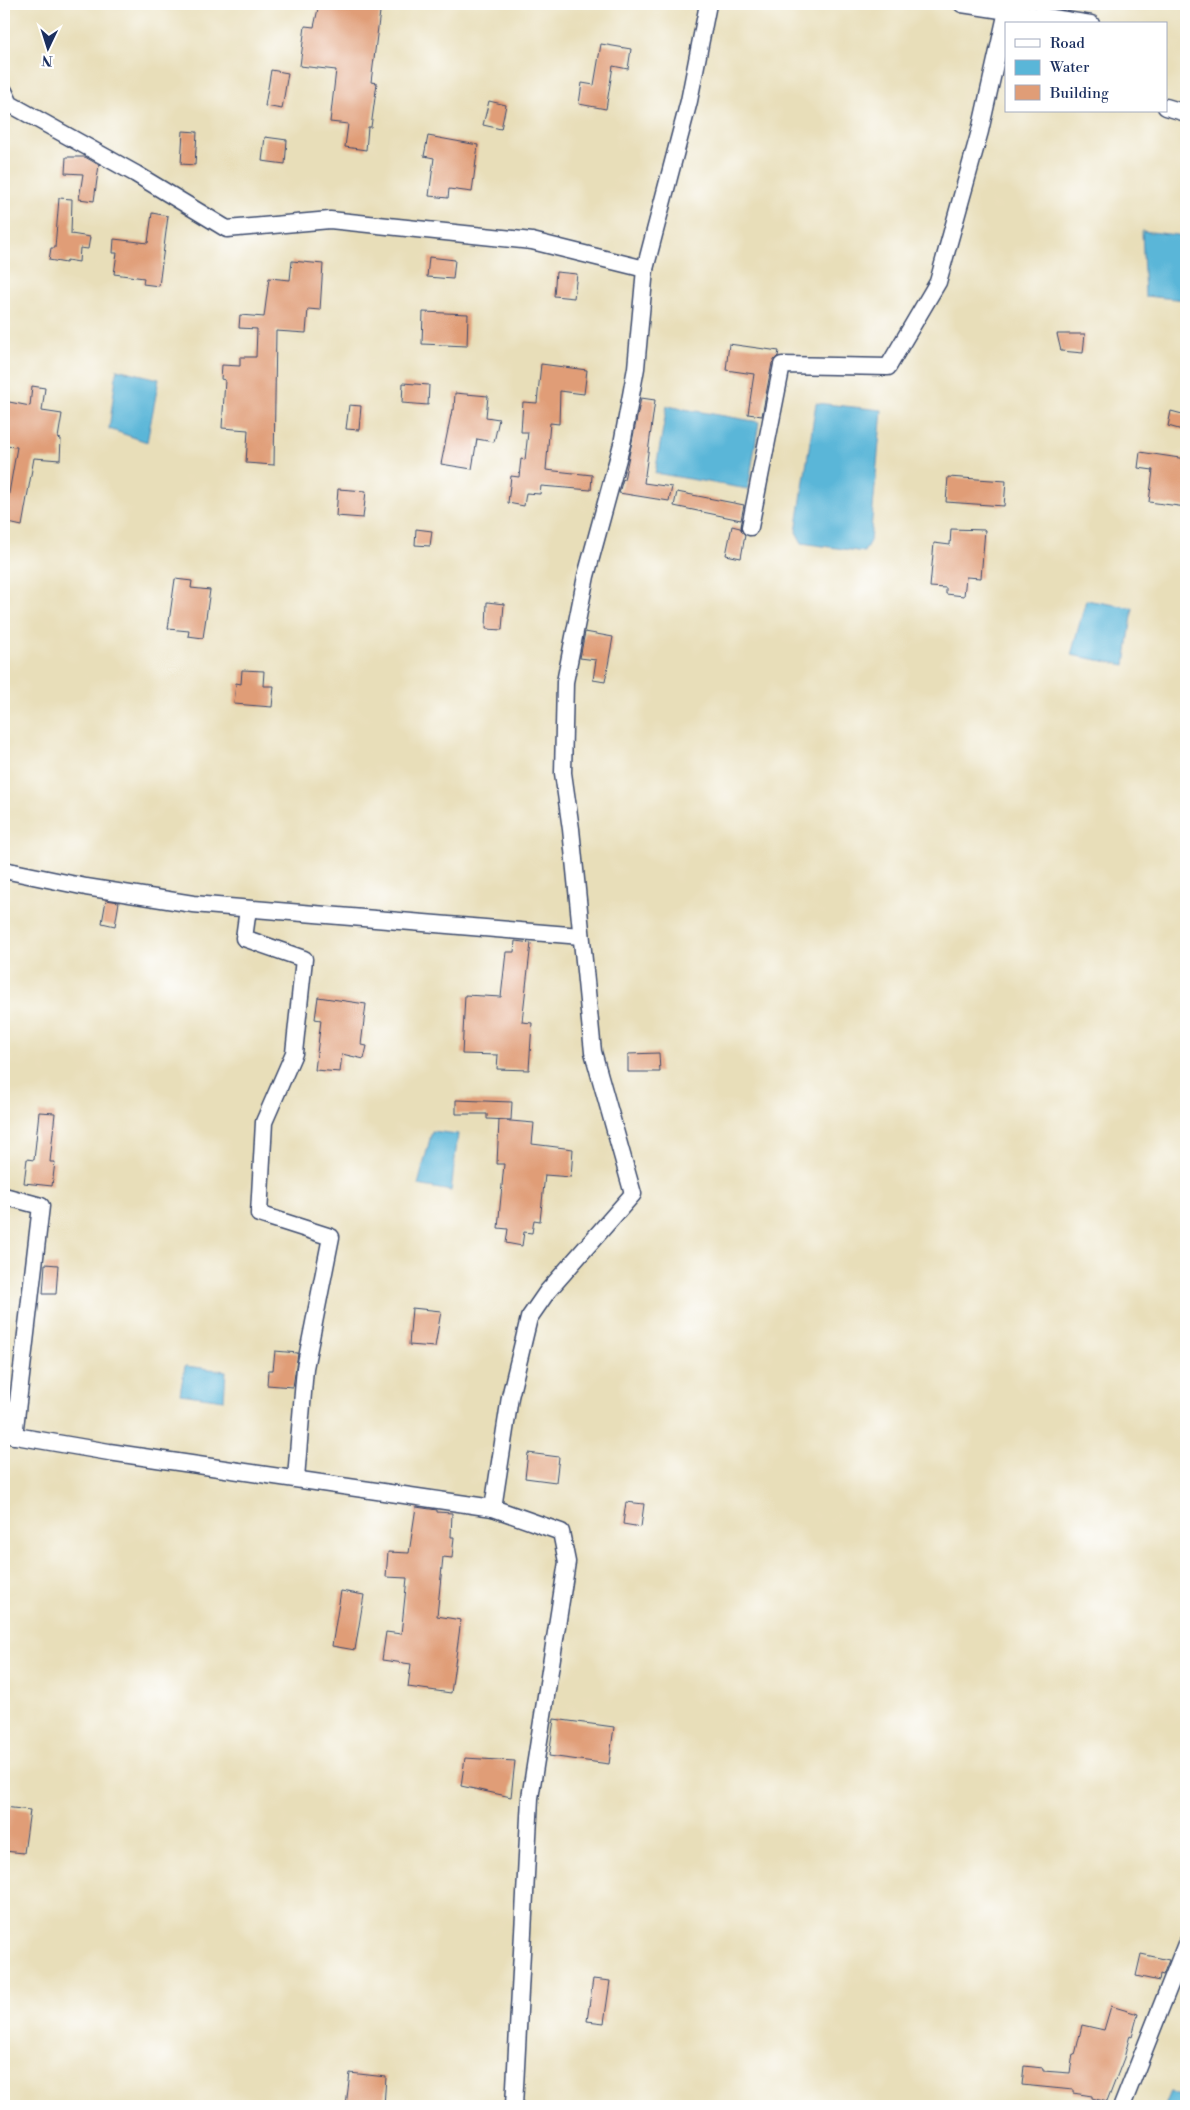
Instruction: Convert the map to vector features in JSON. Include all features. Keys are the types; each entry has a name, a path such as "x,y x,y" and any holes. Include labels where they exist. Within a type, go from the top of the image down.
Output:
{"street":[{"path":"493,1508 510,1396 529,1318 547,1292 633,1194 592,1052 571,829 563,773 565,682 586,576 622,444 636,368 645,268 689,101 708,4"},
{"path":"962,4 1078,22"},
{"path":"750,527 782,365 888,367 938,282 980,131 1007,11"},
{"path":"4,91 10,104 136,174 227,229 330,220 532,241 645,268"},
{"path":"1168,108 1186,113"},
{"path":"4,870 86,887 193,904 581,936"},
{"path":"248,909 244,938 304,959 294,1053 264,1122 259,1214 331,1237 305,1368 296,1478"},
{"path":"4,1196 41,1206 9,1435 109,1452 493,1508 561,1532 567,1562 530,1798 514,2106"},
{"path":"1122,2106 1186,1944"}],"water":[{"path":"1142,231 1186,236 1186,300 1145,296"},
{"path":"117,369 159,379 147,442 109,429"},
{"path":"816,403 882,410 870,541 864,552 802,543 796,532"},
{"path":"667,406 759,422 748,489 655,473"},
{"path":"1086,600 1133,608 1125,665 1071,655"},
{"path":"432,1131 458,1134 451,1191 418,1185"},
{"path":"185,1366 226,1371 224,1400 180,1394"},
{"path":"1170,2091 1186,2098 1186,2106 1164,2106"}],"building":[{"path":"319,4 381,4 371,82 377,83 371,127 368,127 366,150 345,147 348,124 330,122 336,70 300,66 305,26 314,27"},
{"path":"601,44 631,49 628,69 613,66 606,109 579,104 582,83 594,85"},
{"path":"271,70 288,73 282,109 265,106"},
{"path":"489,101 506,105 501,129 483,125"},
{"path":"183,131 197,132 195,165 181,164"},
{"path":"428,136 478,145 472,192 449,189 448,198 429,196 434,158 424,156"},
{"path":"265,137 287,140 285,164 262,161"},
{"path":"66,157 85,157 99,165 94,201 79,199 83,174 65,173"},
{"path":"59,198 72,199 71,234 90,237 88,249 80,248 79,262 67,260 66,263 49,260 51,248 55,248"},
{"path":"152,213 168,216 159,286 143,284 144,278 114,274 117,253 113,253 114,239 148,243"},
{"path":"429,257 455,260 453,279 427,277"},
{"path":"292,261 323,264 320,310 308,309 306,333 276,331 274,465 246,463 248,430 222,428 225,380 221,379 222,365 240,366 240,357 256,357 257,329 239,328 240,315 264,317 269,278 290,280"},
{"path":"556,272 577,274 574,298 554,296"},
{"path":"423,312 468,314 467,346 422,344"},
{"path":"1057,334 1085,334 1083,353 1061,351"},
{"path":"729,344 779,351 778,356 772,363 762,416 748,414 754,374 726,370"},
{"path":"541,364 587,370 584,394 560,391 559,424 550,423 546,470 592,475 591,490 541,486 540,494 526,493 524,506 508,503 511,476 519,477 521,459 525,460 528,432 521,432 523,402 537,403"},
{"path":"403,383 429,385 428,405 402,403"},
{"path":"32,386 45,388 42,411 62,414 58,438 61,439 60,460 34,458 22,526 4,522 17,447 4,446 4,401 30,406"},
{"path":"455,393 488,396 486,417 499,419 494,442 477,439 472,469 441,464 452,410 454,410"},
{"path":"641,398 655,400 644,483 672,487 669,501 619,493 624,480"},
{"path":"349,405 361,406 359,430 346,429"},
{"path":"1171,411 1186,415 1186,431 1168,426"},
{"path":"1140,452 1186,459 1186,507 1149,502 1153,470 1138,468"},
{"path":"948,477 1006,481 1004,506 946,502"},
{"path":"338,489 366,491 363,518 336,516"},
{"path":"677,492 744,505 741,520 674,506"},
{"path":"732,526 740,528 745,535 741,558 726,555"},
{"path":"416,529 432,531 430,546 415,545"},
{"path":"951,529 985,530 981,578 966,577 964,596 946,594 946,588 930,587 934,543 950,545"},
{"path":"175,579 192,581 191,588 210,590 203,638 188,636 189,631 168,629"},
{"path":"487,602 504,604 502,630 486,629"},
{"path":"585,632 613,637 605,682 593,680 596,660 580,658"},
{"path":"242,670 264,671 263,686 274,686 272,707 234,704 236,683 241,684"},
{"path":"106,900 119,902 115,926 102,923"},
{"path":"515,941 531,943 522,1022 532,1023 529,1070 497,1069 498,1055 462,1054 465,995 501,997 506,952 514,952"},
{"path":"318,997 366,1004 361,1045 367,1046 364,1059 342,1054 340,1072 315,1070 321,1020 315,1019"},
{"path":"659,1053 660,1072 628,1072 628,1054"},
{"path":"456,1100 512,1102 511,1120 487,1119 487,1114 456,1114"},
{"path":"39,1112 55,1113 50,1162 55,1162 52,1186 24,1183 27,1159 34,1160"},
{"path":"499,1120 534,1123 532,1144 573,1149 571,1177 545,1175 540,1221 534,1220 532,1233 524,1232 522,1246 506,1243 508,1229 498,1228 504,1164 497,1164"},
{"path":"45,1264 58,1265 56,1294 43,1294"},
{"path":"412,1308 441,1311 435,1347 409,1345"},
{"path":"275,1351 298,1353 293,1387 267,1385 268,1370 273,1370"},
{"path":"528,1453 559,1457 556,1482 525,1478"},
{"path":"626,1502 644,1504 641,1527 623,1524"},
{"path":"416,1507 452,1513 451,1537 454,1537 452,1558 443,1557 437,1616 461,1620 451,1693 408,1687 411,1664 382,1660 386,1632 401,1634 407,1578 386,1577 388,1552 409,1553"},
{"path":"341,1591 364,1595 355,1650 332,1646"},
{"path":"554,1719 614,1727 609,1764 549,1756"},
{"path":"465,1758 515,1761 511,1797 461,1786"},
{"path":"4,1807 30,1810 24,1853 4,1851"},
{"path":"1141,1954 1169,1960 1163,1975 1160,1974 1159,1981 1136,1976"},
{"path":"593,1979 610,1981 604,2023 587,2021"},
{"path":"1111,2006 1138,2014 1132,2036 1130,2035 1124,2058 1107,2102 1092,2098 1092,2096 1073,2093 1073,2090 1022,2085 1024,2066 1043,2068 1043,2071 1070,2073 1073,2054 1075,2055 1082,2025 1104,2030"},
{"path":"350,2073 386,2077 384,2106 346,2106"}]}
